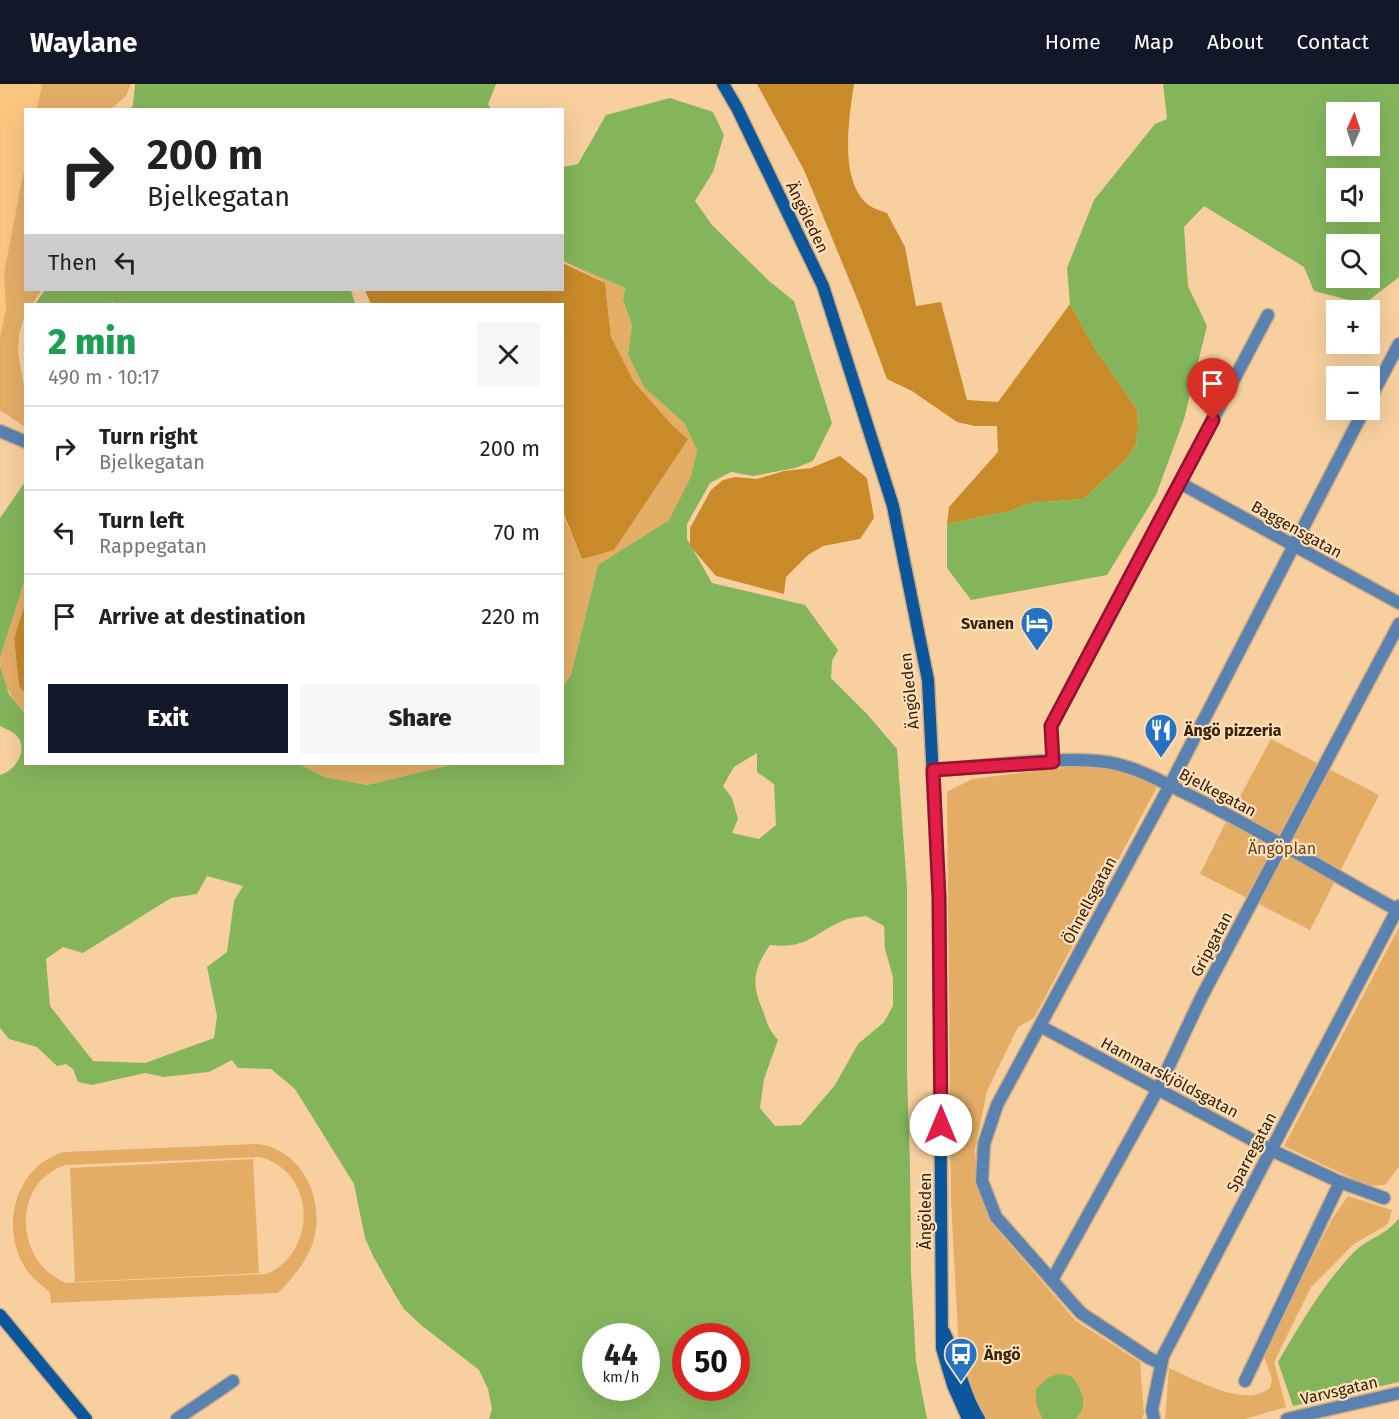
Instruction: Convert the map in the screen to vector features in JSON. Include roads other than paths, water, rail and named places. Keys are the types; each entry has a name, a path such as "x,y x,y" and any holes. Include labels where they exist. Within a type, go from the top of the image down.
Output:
{"main road":[{"name":"Ängöleden","path":"723,84 737,108 823,286 893,506 928,680 939,897 942,1348 953,1385 968,1419"},
{"path":"0,1315 86,1419"},
{"name":"Ängöleden","path":"943,1331 951,1346 972,1409 979,1419"}],"street":[{"path":"1053,762 1051,726 1268,315"},
{"path":"1380,380 1399,344"},
{"name":"Öhnellsgatan","path":"1160,1363 1081,1313 996,1217 982,1181 984,1144 997,1105 1170,785 1359,420"},
{"path":"0,432 24,441"},
{"name":"Baggensgatan","path":"1180,483 1399,603"},
{"name":"Gripgatan","path":"1052,1280 1158,1089 1200,1000 1399,624"},
{"name":"Bjelkegatan","path":"933,770 1053,762 1098,761 1120,765 1170,785 1215,807 1398,909"},
{"name":"Sparregatan","path":"1154,1419 1152,1410 1160,1363 1179,1323 1398,909"},
{"name":"Hammarskjöldsgatan","path":"1040,1026 1271,1150 1340,1182 1384,1198"},
{"path":"1245,1381 1340,1182"},
{"path":"177,1419 233,1381"},
{"name":"Varvsgatan","path":"1287,1419 1399,1393"}],"place":[{"name":"Svanen","path":"1037,652"},
{"name":"Ängö pizzeria","path":"1161,759"},
{"name":"Ängö","path":"961,1383"}],"park label":[{"name":"Ängöplan","path":"1282,848"}]}
